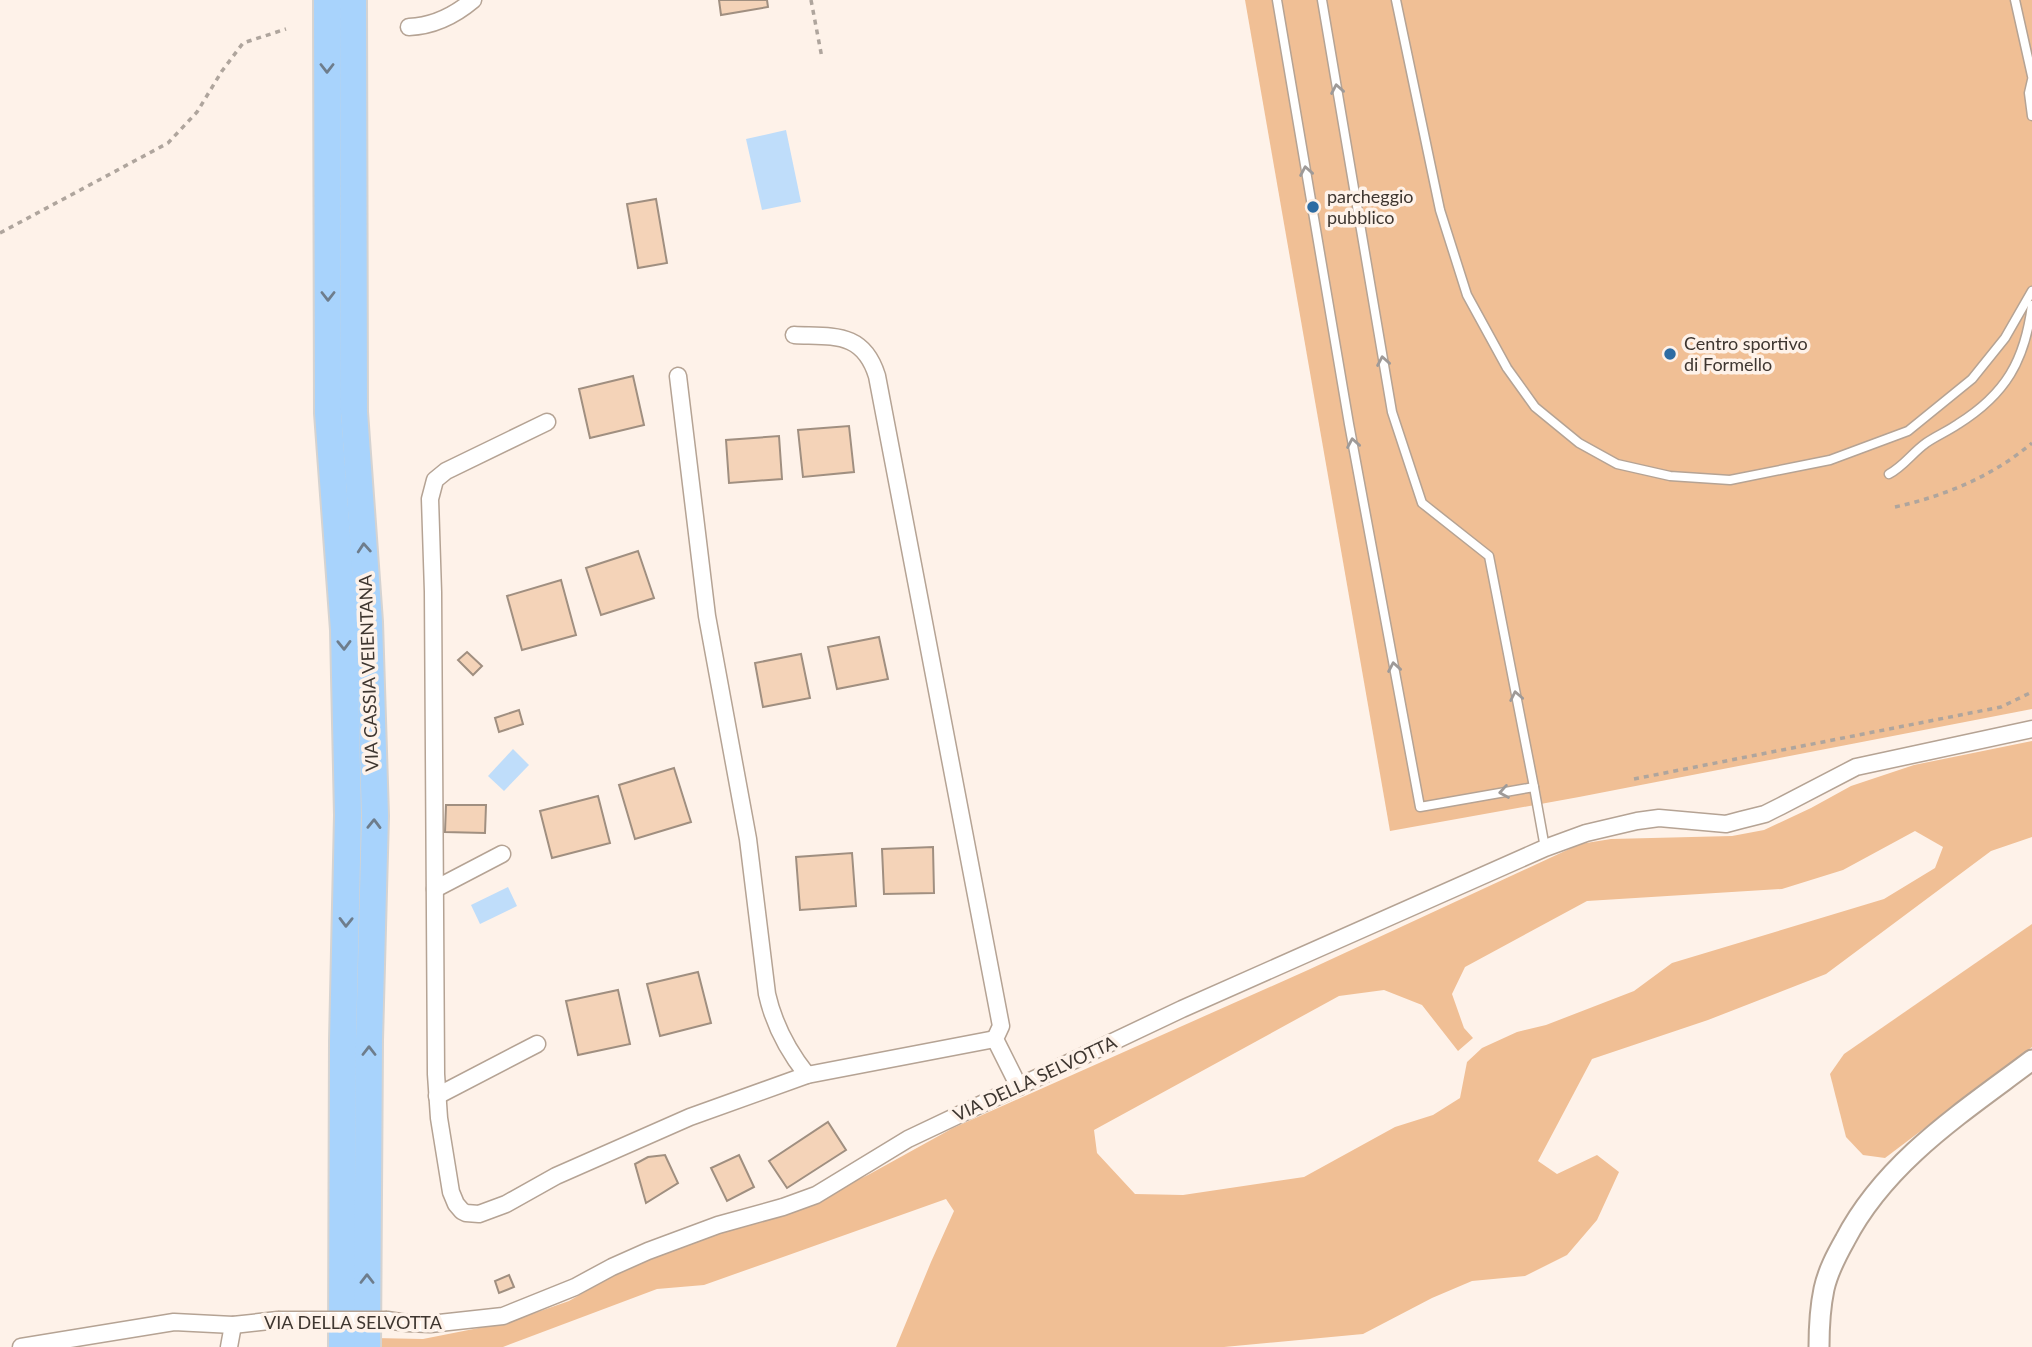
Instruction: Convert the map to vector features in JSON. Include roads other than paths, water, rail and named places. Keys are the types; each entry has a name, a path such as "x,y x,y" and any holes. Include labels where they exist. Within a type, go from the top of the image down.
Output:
{"highway":[{"name":"VIA CASSIA VEIENTANA","path":"327,0 328,413 344,630 348,815 343,1041 342,1347"},
{"name":"VIA CASSIA VEIENTANA","path":"353,0 354,412 369,622 375,816 369,1040 367,1347"}],"street":[{"path":"409,27 443,20 473,0"},
{"path":"794,335 833,337 856,344 867,354 877,376 1001,1026 995,1039"},
{"path":"678,376 707,616 748,839 767,994 781,1036 807,1075"},
{"path":"547,422 453,466 435,481 432,488 437,1096 451,1192 456,1204 466,1213 479,1214 506,1205 556,1177 690,1117 807,1075 995,1039"},
{"name":"VIA DELLA SELVOTTA","path":"21,1347 174,1322 233,1325 278,1320 387,1320 430,1324 503,1316 576,1287 612,1266 648,1251 707,1229 816,1195 908,1139 1181,1009 1545,848 1586,833 1659,818 1726,824 1765,814 1856,767 2032,729"},
{"path":"435,889 502,854"},
{"path":"995,1039 1019,1087"},
{"path":"437,1096 537,1044"},
{"path":"1819,1347 1820,1312 1832,1264 1852,1226 1876,1192 1927,1141 2032,1060"},
{"path":"229,1347 233,1325"}],"lane":[{"path":"1277,0 1347,410 1420,807 1534,787"},
{"path":"1322,0 1392,412 1422,503 1489,556 1545,848"},
{"path":"1396,0 1440,209 1467,295 1507,368 1535,407 1578,443 1617,464 1670,476 1730,480 1830,460 1908,430 1972,379 2005,338 2032,291"},
{"path":"2015,0 2032,78 2029,93 2032,116"},
{"path":"1889,474 1901,467 1912,453 1959,424 2001,389 2018,360 2032,305"}],"water":[{"path":"786,130 801,202 762,210 746,139"},
{"path":"513,749 529,765 504,791 488,776"},
{"path":"508,887 517,906 480,924 471,905"}],"place":[{"name":"parcheggio pubblico","path":"1313,207"},
{"name":"Centro sportivo di Formello","path":"1670,354"}]}
